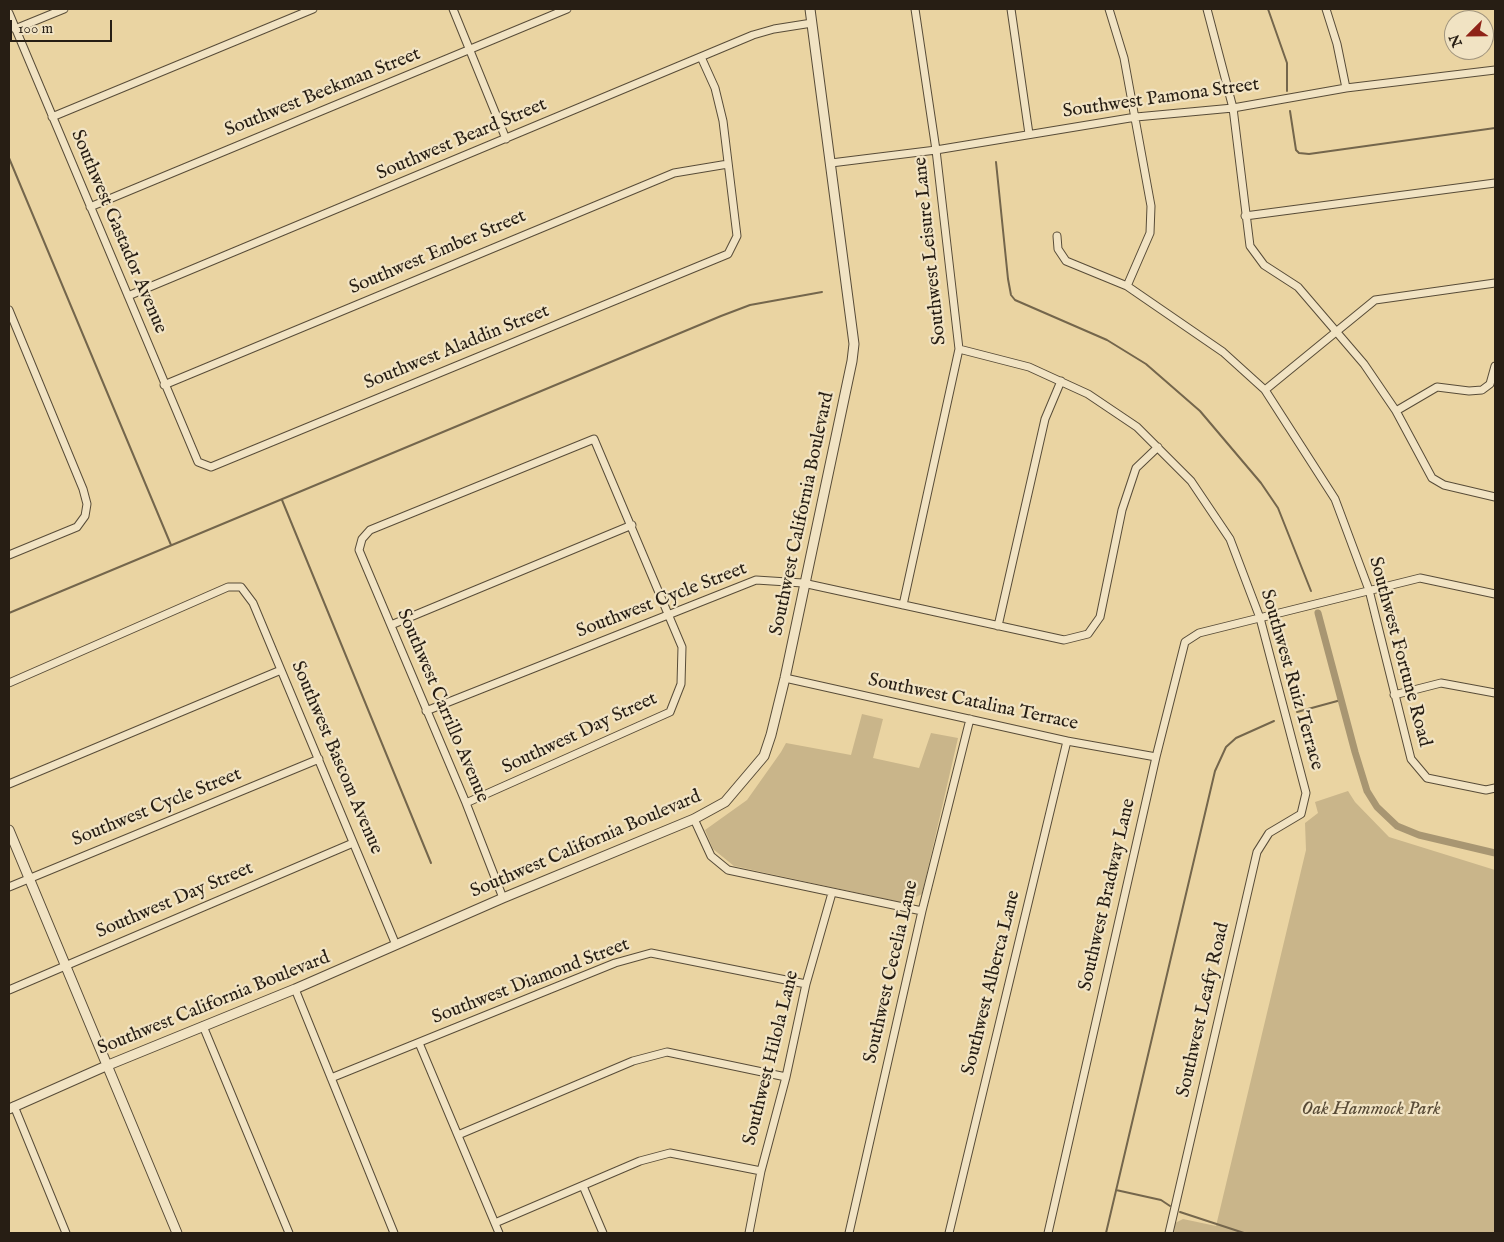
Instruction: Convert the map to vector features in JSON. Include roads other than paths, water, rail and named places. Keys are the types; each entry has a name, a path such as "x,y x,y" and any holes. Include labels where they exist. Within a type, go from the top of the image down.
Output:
{"street":[{"path":"15,29 64,9"},
{"path":"52,117 313,9"},
{"path":"453,9 506,139"},
{"name":"Southwest Beekman Street","path":"90,207 567,9"},
{"name":"Southwest California Boulevard","path":"11,1108 106,1066 295,990 503,898 694,818 725,802 764,756 772,735 785,678 854,344 832,163 810,9"},
{"name":"Southwest Leisure Lane","path":"903,605 959,349 936,150 915,9"},
{"path":"1011,9 1030,134"},
{"path":"1109,9 1124,58 1151,206 1150,233 1126,286"},
{"path":"1207,9 1233,108 1250,246 1264,265 1298,287 1337,331 1396,411 1432,478 1444,485 1495,496"},
{"path":"1326,9 1337,44 1346,88"},
{"name":"Southwest Gastador Avenue","path":"9,13 198,462"},
{"name":"Southwest Beard Street","path":"128,296 765,31 812,23"},
{"path":"702,57 719,101 728,164"},
{"name":"Southwest Pamona Street","path":"832,163 936,150 1136,117 1233,108 1346,88 1495,70"},
{"name":"Southwest Aladdin Street","path":"198,462 211,467 728,254 737,236 728,164"},
{"name":"Southwest Ember Street","path":"164,385 674,173 728,164"},
{"path":"1245,216 1495,184"},
{"name":"Southwest Fortune Road","path":"1057,236 1058,249 1066,261 1126,286 1223,352 1265,390 1335,499 1369,590 1411,759 1427,778 1486,790 1495,788"},
{"path":"1265,390 1367,305 1378,298 1495,283"},
{"path":"9,310 86,497 85,516 82,523 70,530 9,555"},
{"name":"Southwest Ruiz Terrace","path":"959,349 1029,367 1088,394 1122,416 1158,446 1191,481 1230,538 1260,618 1306,792 1301,814"},
{"path":"1396,411 1438,387 1469,391 1482,390 1490,384 1495,366"},
{"path":"998,626 1045,419 1061,381"},
{"name":"Southwest Day Street","path":"370,530 594,439 670,614 682,647 681,684 670,712 466,803"},
{"name":"Southwest Cycle Street","path":"426,711 756,580 804,583 1064,640 1088,634 1100,617 1122,510 1136,468 1158,446"},
{"path":"390,625 632,525"},
{"name":"Southwest Carrillo Avenue","path":"370,530 362,539 359,550 466,803 503,898"},
{"name":"Southwest Bradway Lane","path":"1048,1233 1156,757 1186,642 1199,633 1420,578 1495,594"},
{"name":"Southwest Bascom Avenue","path":"9,683 228,587 241,587 253,603 396,945"},
{"path":"9,784 281,670"},
{"name":"Southwest Catalina Terrace","path":"785,678 1067,741 1156,757"},
{"path":"1394,695 1441,683 1495,693"},
{"name":"Southwest Cecelia Lane","path":"849,1233 922,911 970,719"},
{"name":"Southwest Alberca Lane","path":"949,1233 1067,741"},
{"name":"Southwest Cycle Street","path":"9,887 319,759"},
{"name":"Southwest Leafy Road","path":"1169,1233 1257,852 1269,832 1301,814"},
{"path":"694,818 711,856 721,866 740,874 922,911"},
{"path":"9,830 177,1233"},
{"name":"Southwest Day Street","path":"9,990 354,843"},
{"name":"Southwest Hilola Lane","path":"749,1233 761,1171 786,1077 806,984 832,892"},
{"name":"Southwest Diamond Street","path":"331,1078 615,963 651,953 806,984"},
{"path":"295,990 394,1233"},
{"path":"203,1026 289,1233"},
{"path":"419,1043 499,1233"},
{"path":"458,1135 633,1061 668,1052 786,1077"},
{"path":"11,1108 66,1233"},
{"path":"495,1223 640,1161 670,1153 761,1171"},
{"path":"583,1186 603,1233"}],"waterway":[{"path":"1268,9 1287,63 1287,91"},
{"path":"1290,111 1296,150 1299,153 1309,154 1495,128"},
{"path":"9,158 171,545"},
{"path":"996,162 1011,295 1015,300 1107,340 1146,364 1200,411 1261,483 1278,508 1311,591"},
{"path":"9,613 721,316 750,305 822,292"},
{"path":"282,500 431,863"},
{"path":"1318,613 1355,752 1367,791 1377,807 1397,826 1419,835 1495,853"},
{"path":"1297,712 1341,700"},
{"path":"1106,1233 1215,771 1226,747 1236,738 1274,721"},
{"path":"1116,1190 1161,1200 1170,1206"},
{"path":"1180,1212 1244,1233"}],"park label":[{"name":"Oak Hammock Park","path":"1371,1110"}]}
